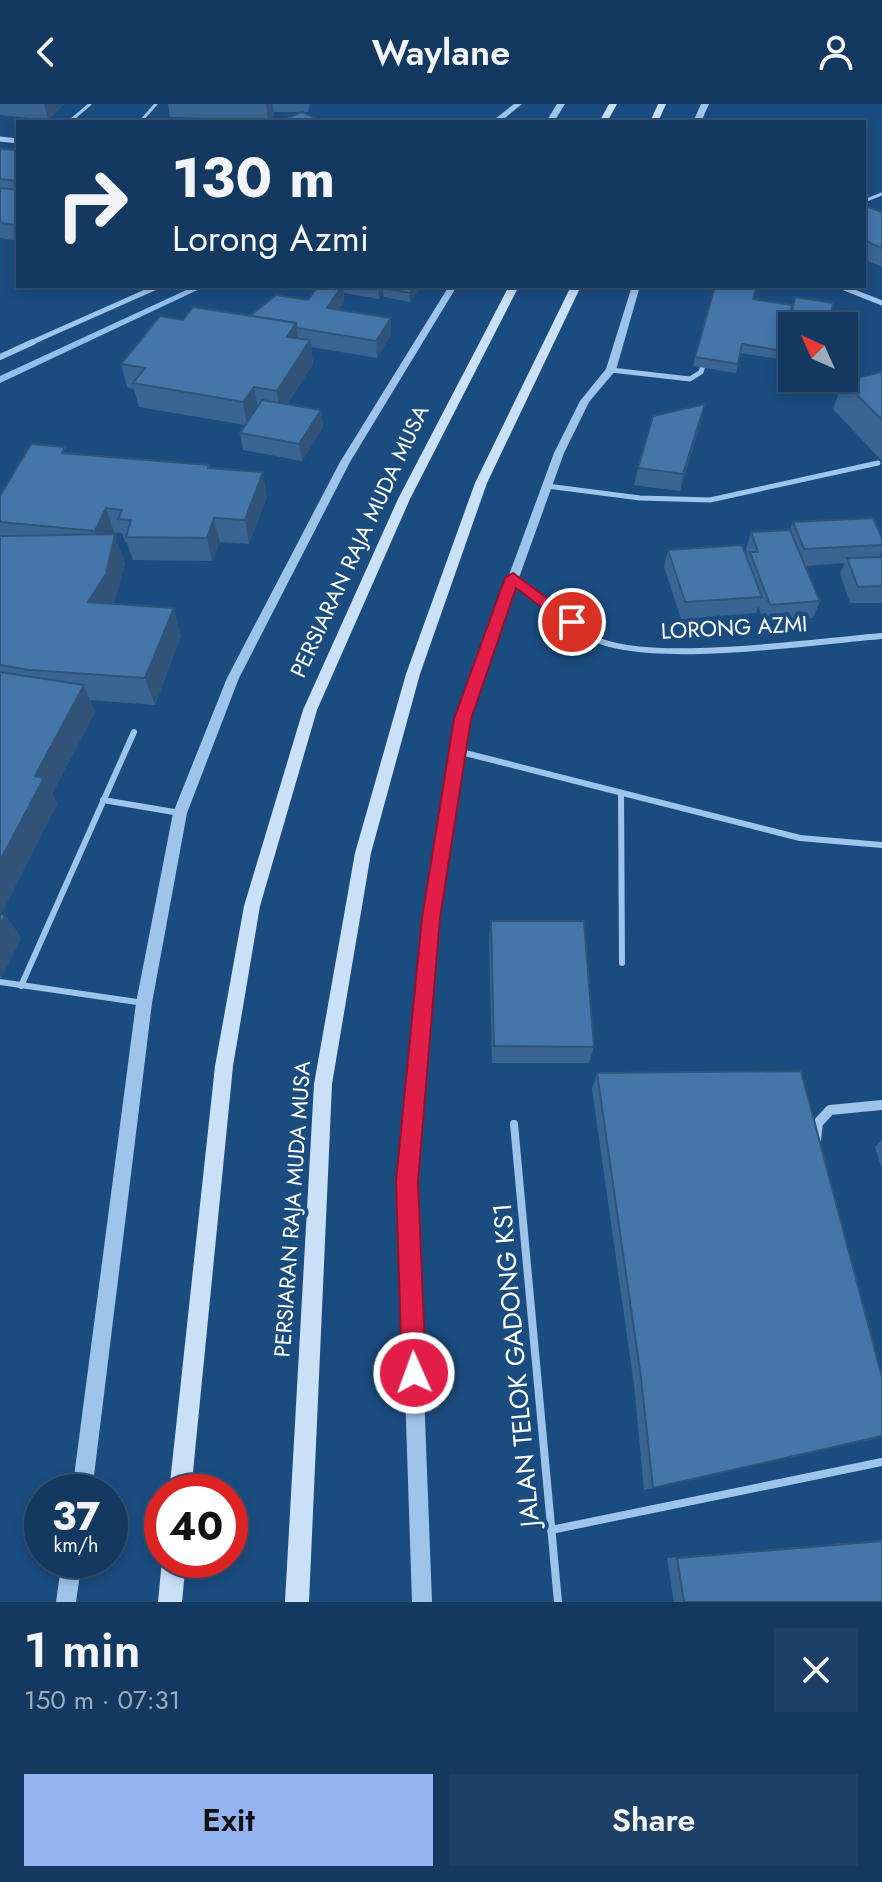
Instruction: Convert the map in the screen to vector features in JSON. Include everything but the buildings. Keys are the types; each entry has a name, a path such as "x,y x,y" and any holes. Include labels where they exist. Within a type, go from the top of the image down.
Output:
{"main road":[{"path":"599,104 605,118"},
{"path":"605,118 613,104"},
{"name":"PERSIARAN RAJA MUDA MUSA","path":"182,1474 224,1066 252,906 310,710 404,499 513,288"},
{"name":"PERSIARAN RAJA MUDA MUSA","path":"297,1602 323,1084 363,853 413,674 481,483 575,288"},
{"path":"170,1602 172,1578"}],"street":[{"path":"498,120 518,104"},
{"path":"0,357 155,288"},
{"path":"84,1474 144,1003 180,813 233,678 345,462 452,288"},
{"path":"422,1602 407,1181 431,918 462,719 547,486 585,401 611,370 635,288"},
{"path":"844,288 882,303"},
{"name":"LORONG AZMI","path":"513,578 592,637 622,648 697,651 882,636"},
{"path":"820,1158 816,1143 818,1123 830,1110 882,1105"},
{"path":"66,1602 69,1578"}],"lane":[{"path":"71,120 90,104"},
{"path":"142,120 156,104"},
{"path":"611,370 690,379 701,372 705,358"},
{"path":"547,486 640,498 710,500 736,497 878,463"},
{"path":"21,986 134,732"},
{"path":"457,751 800,838 882,845"},
{"path":"621,793 622,963"},
{"path":"103,800 180,813"},
{"path":"0,982 144,1003"},
{"name":"JALAN TELOK GADONG KS1","path":"514,1124 558,1602"},
{"path":"551,1530 882,1462"}],"waterway":[{"path":"0,380 198,288"}],"route":[{"path":"414,1373 407,1181 431,918 462,719 513,578 572,622"}]}
